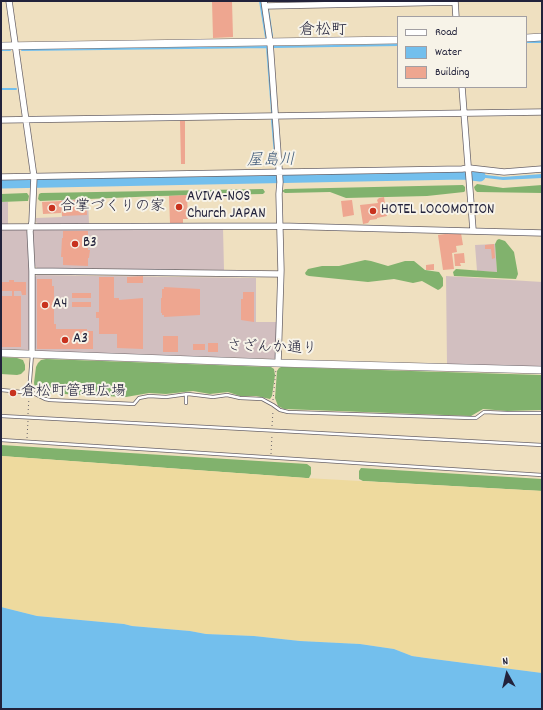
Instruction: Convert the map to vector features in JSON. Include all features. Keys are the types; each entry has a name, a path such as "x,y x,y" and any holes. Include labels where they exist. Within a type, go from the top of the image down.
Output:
{"street":[{"path":"9,1 34,178 30,231 32,272 32,354"},
{"path":"277,365 280,274 280,172 270,42 264,4 455,2 456,16"},
{"path":"527,38 542,37"},
{"path":"1,46 397,40"},
{"path":"462,88 473,230"},
{"path":"1,120 542,112"},
{"path":"1,177 34,178 462,169 504,172 542,170"},
{"path":"1,227 280,226 542,233"},
{"path":"32,272 280,274"},
{"name":"さざんか通り","path":"1,353 277,365 542,370"}],"lane":[{"path":"30,392 32,354"},
{"path":"1,390 30,392 47,400 140,404"},
{"path":"134,404 144,396 166,397 186,394 213,397 225,395 240,398 256,398 268,401 284,412 392,415 438,418 474,418 484,412 542,413"},
{"path":"186,394 186,403"},
{"path":"1,416 542,445"},
{"path":"1,440 542,475"}],"path":[{"path":"272,428 274,405 273,396 277,365"},
{"path":"28,415 30,392"},
{"path":"27,436 28,420"},
{"path":"271,455 272,433"}],"shaded area":[{"path":"88,199 89,224 38,224 36,222 36,218 62,217 61,200"},
{"path":"1,202 8,202 8,225 1,225"},
{"path":"223,228 224,270 37,268 35,266 33,231 35,229"},
{"path":"1,229 24,229 27,231 30,287 30,348 28,350 1,349"},
{"path":"495,244 497,272 477,271 475,245"},
{"path":"37,275 256,278 256,322 277,322 276,357 274,359 37,351 35,348 35,277"},
{"path":"446,276 542,282 542,367 447,364"}],"green space":[{"path":"477,184 503,188 542,185 542,193 477,192 474,187"},
{"path":"463,185 465,187 464,192 427,196 346,198 330,192 285,193 282,191 285,189"},
{"path":"263,189 265,192 263,194 159,196 40,201 38,199 39,194 41,193"},
{"path":"27,193 29,196 28,201 1,202 1,194"},
{"path":"499,239 505,241 514,252 518,274 516,279 454,276 453,272 456,269 497,272 495,244"},
{"path":"365,260 388,266 405,261 414,261 425,270 439,272 443,278 443,286 438,290 422,281 413,283 394,279 368,282 309,276 305,273 308,269 322,266 339,266"},
{"path":"1,357 23,360 25,370 21,374 17,375 1,374"},
{"path":"41,360 271,367 274,369 275,375 272,396 270,399 256,396 240,396 228,392 210,394 193,391 166,394 149,393 126,397 43,393 35,388 34,383 38,363"},
{"path":"281,367 542,375 542,410 507,411 483,409 471,416 284,409 278,406 275,398 277,371"},
{"path":"1,445 307,464 311,467 311,474 309,478 306,478 1,456"},
{"path":"361,468 542,479 542,491 363,481 359,479 359,471"}],"sand":[{"path":"1,456 306,478 542,491 542,673 412,656 394,649 360,644 206,634 190,631 37,616 1,607"}],"water":[{"path":"469,173 503,177 542,174 542,178 503,180 469,176"},
{"path":"1,607 37,616 190,631 206,634 360,644 394,649 412,656 542,673 542,709 1,709"}],"building":[{"path":"212,1 232,1 233,37 213,38"},
{"path":"180,121 185,121 185,164 181,164"},
{"name":"AVIVA-NOS Church JAPAN","path":"187,195 188,219 183,219 183,223 170,223 169,196"},
{"name":"HOTEL LOCOMOTION","path":"384,197 387,216 370,220 368,223 363,224 360,205 378,203 377,200 379,198"},
{"path":"86,200 87,215 62,216 61,201"},
{"path":"352,200 354,215 343,217 341,201"},
{"name":"合掌づくりの家","path":"61,201 61,213 43,214 42,202"},
{"name":"B3","path":"63,231 88,231 88,250 90,250 88,266 63,265 63,257 61,257"},
{"path":"461,233 463,245 456,246 457,252 452,253 454,269 443,270 438,235"},
{"path":"494,244 495,258 492,259 491,249 485,249 485,245"},
{"path":"464,253 465,263 460,263 461,266 455,266 454,254"},
{"path":"434,264 434,270 426,270 426,265"},
{"path":"143,276 143,283 127,283 127,277"},
{"path":"99,277 114,277 114,298 119,298 119,300 143,298 143,349 117,348 117,334 99,334 99,318 96,318 96,312 99,312"},
{"path":"37,279 52,279 52,286 54,286 54,324 56,324 56,329 87,329 87,331 93,331 93,349 37,349"},
{"path":"9,280 14,280 14,282 26,282 26,295 22,295 21,291 14,291 14,296 21,296 21,347 1,347 1,296 12,296 12,291 1,291 1,282 9,282"},
{"path":"164,287 200,289 200,315 164,317 161,313 161,298 162,289 164,289"},
{"path":"243,292 254,292 254,322 241,320 241,299 243,299"},
{"path":"72,293 91,293 91,298 72,298"},
{"path":"72,302 91,302 91,307 72,307"},
{"path":"163,336 178,336 178,352 163,352"},
{"path":"208,343 218,343 218,352 208,352"},
{"path":"193,344 205,344 205,350 193,350"}],"waterway":[{"path":"260,1 266,37"},
{"path":"268,9 272,36"},
{"path":"527,42 542,42"},
{"path":"273,47 397,45"},
{"path":"267,47 272,112"},
{"path":"22,50 268,47"},
{"path":"1,50 10,50"},
{"path":"1,89 16,89"},
{"path":"272,120 276,166"},
{"name":"屋島川","path":"1,183 463,174 480,176"}],"place":[{"name":"AVIVA-NOS Church JAPAN","path":"179,207"},
{"name":"合掌づくりの家","path":"52,208"},
{"name":"HOTEL LOCOMOTION","path":"373,211"},
{"name":"B3","path":"75,244"},
{"name":"A4","path":"45,305"},
{"name":"A3","path":"65,340"},
{"name":"倉松町管理広場","path":"13,393"}],"district":[{"name":"倉松町","path":"323,32"}]}
